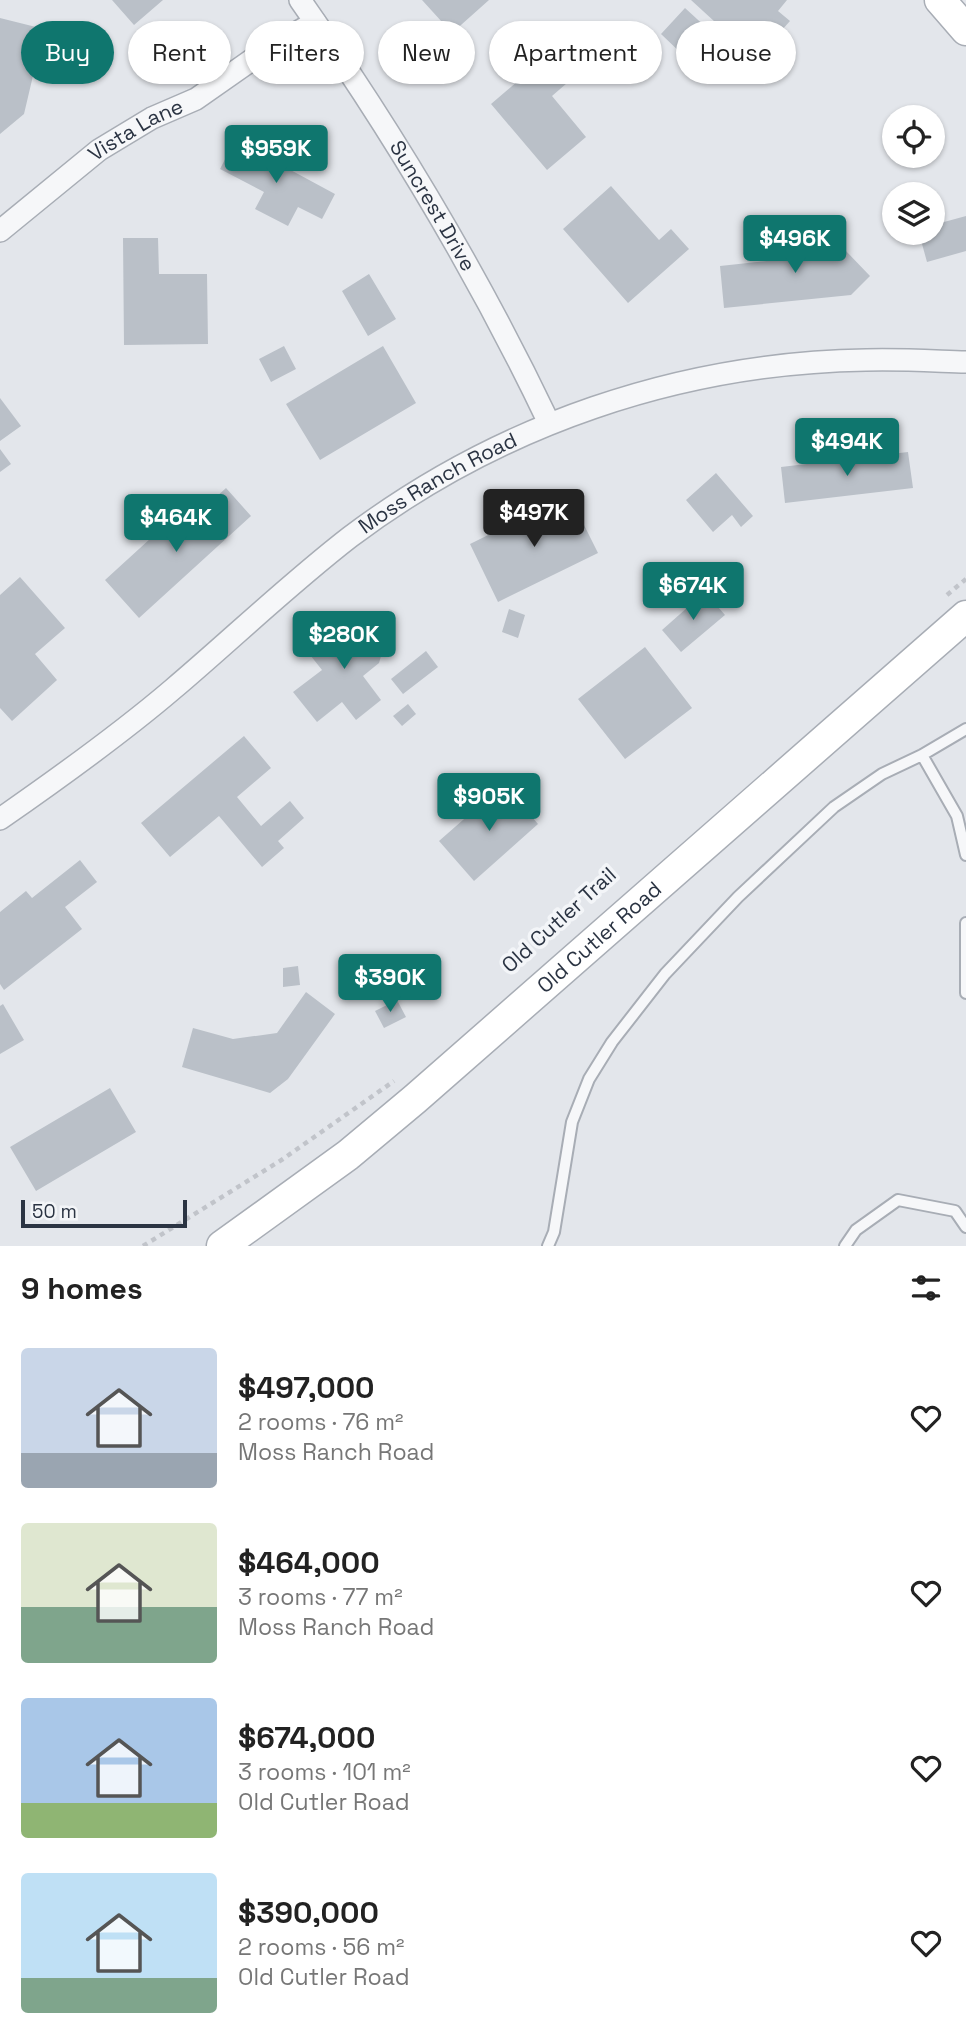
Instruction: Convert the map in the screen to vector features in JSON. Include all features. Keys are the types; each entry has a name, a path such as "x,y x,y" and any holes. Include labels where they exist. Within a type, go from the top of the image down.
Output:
{"main road":[{"path":"940,0 966,30"},
{"name":"Old Cutler Road","path":"222,1246 348,1155 415,1099 956,606"}],"street":[{"name":"Suncrest Drive","path":"300,0 314,21"},
{"name":"Vista Lane","path":"0,231 99,150 152,118 197,99 245,65"},
{"name":"Suncrest Drive","path":"357,84 394,139 451,234 549,423"},
{"name":"Moss Ranch Road","path":"0,819 82,761 163,697 275,598 352,536 463,464 549,423 615,398 775,367 865,360 966,362"}],"lane":[{"path":"548,1246 554,1232 572,1122 589,1079 612,1042 683,955 738,897 834,807 882,774 922,755 966,729"},
{"path":"922,755 957,816 966,855"},
{"path":"966,923 966,993"},
{"path":"845,1246 856,1230 898,1200 955,1211 966,1227"}],"path":[{"path":"956,606 966,579"},
{"path":"143,1246 283,1159 404,1074"}],"building":[{"path":"112,0 163,0 139,21 130,21"},
{"path":"422,0 489,0 465,21 441,21"},
{"path":"691,0 787,0 778,11 790,21 714,21"},
{"path":"685,8 699,21 676,21 676,48 662,33"},
{"path":"0,18 21,23 21,84 31,84 24,114 0,134"},
{"path":"514,84 566,84 552,96 586,137 547,170 491,104"},
{"path":"235,140 335,194 322,219 298,207 288,226 255,209 264,192 220,169"},
{"path":"611,186 659,240 671,229 689,249 628,303 563,229"},
{"path":"966,216 966,251 927,262 922,245 945,245 945,222"},
{"path":"821,225 870,276 851,295 724,308 720,266 785,259"},
{"path":"123,238 158,238 159,274 207,274 208,344 124,345"},
{"path":"369,274 396,319 368,336 342,291"},
{"path":"284,346 296,369 271,382 259,359"},
{"path":"383,346 416,403 320,460 286,404"},
{"path":"0,398 21,426 0,441"},
{"path":"0,449 11,464 0,472"},
{"path":"908,452 913,488 785,503 781,467"},
{"path":"716,473 753,516 741,527 732,515 713,532 686,500"},
{"path":"226,488 251,516 139,618 105,580 151,538 177,533"},
{"path":"569,495 598,553 498,602 470,544"},
{"path":"20,577 65,628 35,654 57,680 12,721 0,708 0,595"},
{"path":"705,592 725,615 681,652 662,630"},
{"path":"509,609 525,615 518,638 502,632"},
{"path":"353,618 389,629 379,663 363,676 381,700 356,720 342,702 317,722 293,692 322,670 303,646 323,630 343,656"},
{"path":"645,647 692,708 625,759 578,699"},
{"path":"426,651 438,667 403,694 391,679"},
{"path":"408,704 416,714 402,726 393,716"},
{"path":"244,736 271,768 237,797 261,826 290,801 304,818 278,841 284,848 262,867 219,816 170,857 141,823"},
{"path":"504,784 538,824 474,881 439,841"},
{"path":"80,860 97,882 65,907 82,929 4,990 0,984 0,912 26,891 32,898"},
{"path":"298,966 300,985 283,987 283,968"},
{"path":"306,992 335,1014 288,1079 270,1093 182,1067 193,1028 233,1039 277,1033"},
{"path":"397,1000 406,1017 384,1028 375,1011"},
{"path":"3,1004 24,1040 0,1054 0,1006"},
{"path":"110,1088 136,1132 36,1191 10,1147"}]}
